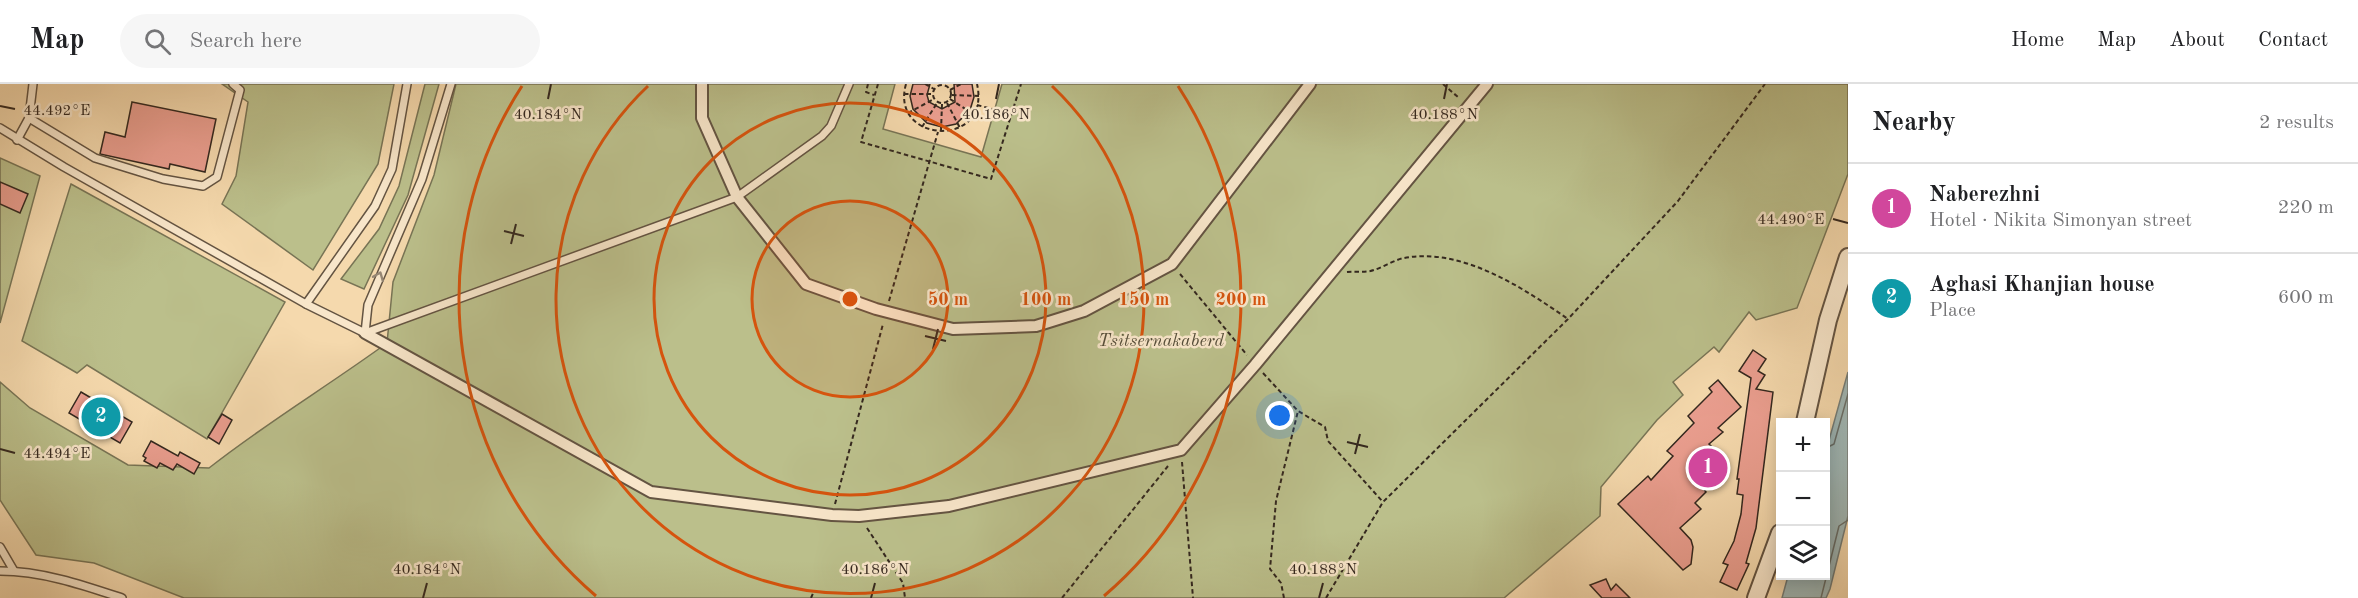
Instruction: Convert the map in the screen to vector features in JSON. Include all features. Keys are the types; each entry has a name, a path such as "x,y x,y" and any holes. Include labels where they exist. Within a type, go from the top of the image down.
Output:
{"street":[{"path":"702,84 702,118 737,197 806,284 886,312 953,329 1036,326 1084,311 1172,264 1310,84"},
{"path":"365,333 651,492 833,511 859,516 949,506 1181,450 1487,84"},
{"path":"1806,418 1828,320 1848,257"},
{"path":"1756,598 1776,543"}],"lane":[{"path":"17,140 29,118 33,84"},
{"path":"29,118 95,159 163,179 203,186 217,177 240,90 233,84"},
{"path":"306,304 375,206 392,169 407,84"},
{"path":"365,333 368,305 422,178 451,84"},
{"path":"0,128 17,140 306,304 365,333 737,197 822,136 831,126 849,84"},
{"path":"0,548 14,571"},
{"path":"0,571 14,571 84,585 122,598"}],"path":[{"path":"868,84 866,92 874,94"},
{"path":"878,84 861,142 991,179 1021,84"},
{"path":"906,84 904,94 908,113 922,128 940,132 960,128 974,115 980,96 978,84"},
{"path":"925,84 934,89"},
{"path":"951,90 961,84"},
{"path":"1443,84 1468,105"},
{"path":"1326,598 1383,502 1568,319 1678,201 1765,84"},
{"path":"937,85 948,85 951,90 952,94 947,103 937,103 934,99 932,94 937,85"},
{"path":"904,94 932,94"},
{"path":"952,94 980,96"},
{"path":"908,113 934,99"},
{"path":"950,99 974,115"},
{"path":"922,128 937,103"},
{"path":"947,103 960,128"},
{"path":"833,511 886,312 940,132 942,104"},
{"path":"978,105 1011,114"},
{"path":"1332,272 1372,271 1404,258 1433,257 1477,267 1519,285 1568,319"},
{"path":"1172,264 1255,364 1298,411 1325,427 1329,441 1383,502"},
{"path":"1284,598 1281,583 1270,569 1276,501 1298,411"},
{"path":"1062,598 1181,450"},
{"path":"1181,450 1193,598"},
{"path":"859,516 903,583 905,598"},
{"path":"811,598 814,591"}],"green space":[{"path":"222,84 394,84 378,164 313,270 222,204 236,176 248,102"},
{"path":"425,84 439,84 408,195 364,289 341,279 379,229 399,186"},
{"name":"Tsitsernakaberd","path":"456,84 895,84 883,129 981,157 1002,84 1848,84 1848,174 1797,308 1756,320 1749,312 1719,352 1714,347 1673,382 1683,395 1657,420 1601,487 1600,516 1504,598 184,598 94,563 36,555 0,500 0,382 30,408 128,465 209,468 387,343 393,282 434,175"},
{"path":"0,158 40,176 0,323"},
{"path":"71,184 285,302 207,439 87,365 77,373 22,341"}],"water":[{"path":"1848,372 1848,516 1830,589 1826,598 1782,598 1787,580 1830,580 1830,437"}],"building":[{"path":"913,84 930,84 927,95 929,102 942,109 955,102 954,84 972,84 974,97 970,110 956,124 942,127 927,123 913,109 910,96"},
{"path":"132,102 216,119 205,172 170,164 169,169 100,154 105,132 125,137"},
{"path":"0,182 28,194 20,213 0,204"},
{"path":"1753,350 1766,359 1758,371 1765,375 1756,389 1773,392 1756,528 1746,563 1749,564 1737,590 1720,582 1728,565 1723,563 1734,541 1741,514 1743,495 1737,494 1739,479 1737,479 1751,378 1739,371"},
{"path":"1718,380 1741,407 1718,428 1723,432 1709,444 1722,457 1709,468 1714,474 1701,486 1706,492 1695,503 1701,509 1680,528 1691,540 1693,547 1691,564 1683,570 1618,504 1648,476 1651,480 1673,456 1667,451 1694,423 1688,416 1712,392 1709,388"},
{"path":"81,392 132,422 120,443 69,413"},
{"path":"222,414 232,420 219,444 208,437"},
{"path":"151,441 178,456 180,452 200,463 194,474 177,464 173,470 160,463 157,468 144,461 146,458 143,456"},
{"path":"1606,579 1611,590 1616,584 1630,598 1602,598 1590,585"}],"place":[{"name":"Aghasi Khanjian house","path":"101,417"},
{"name":"Naberezhni","path":"1708,468"}]}
